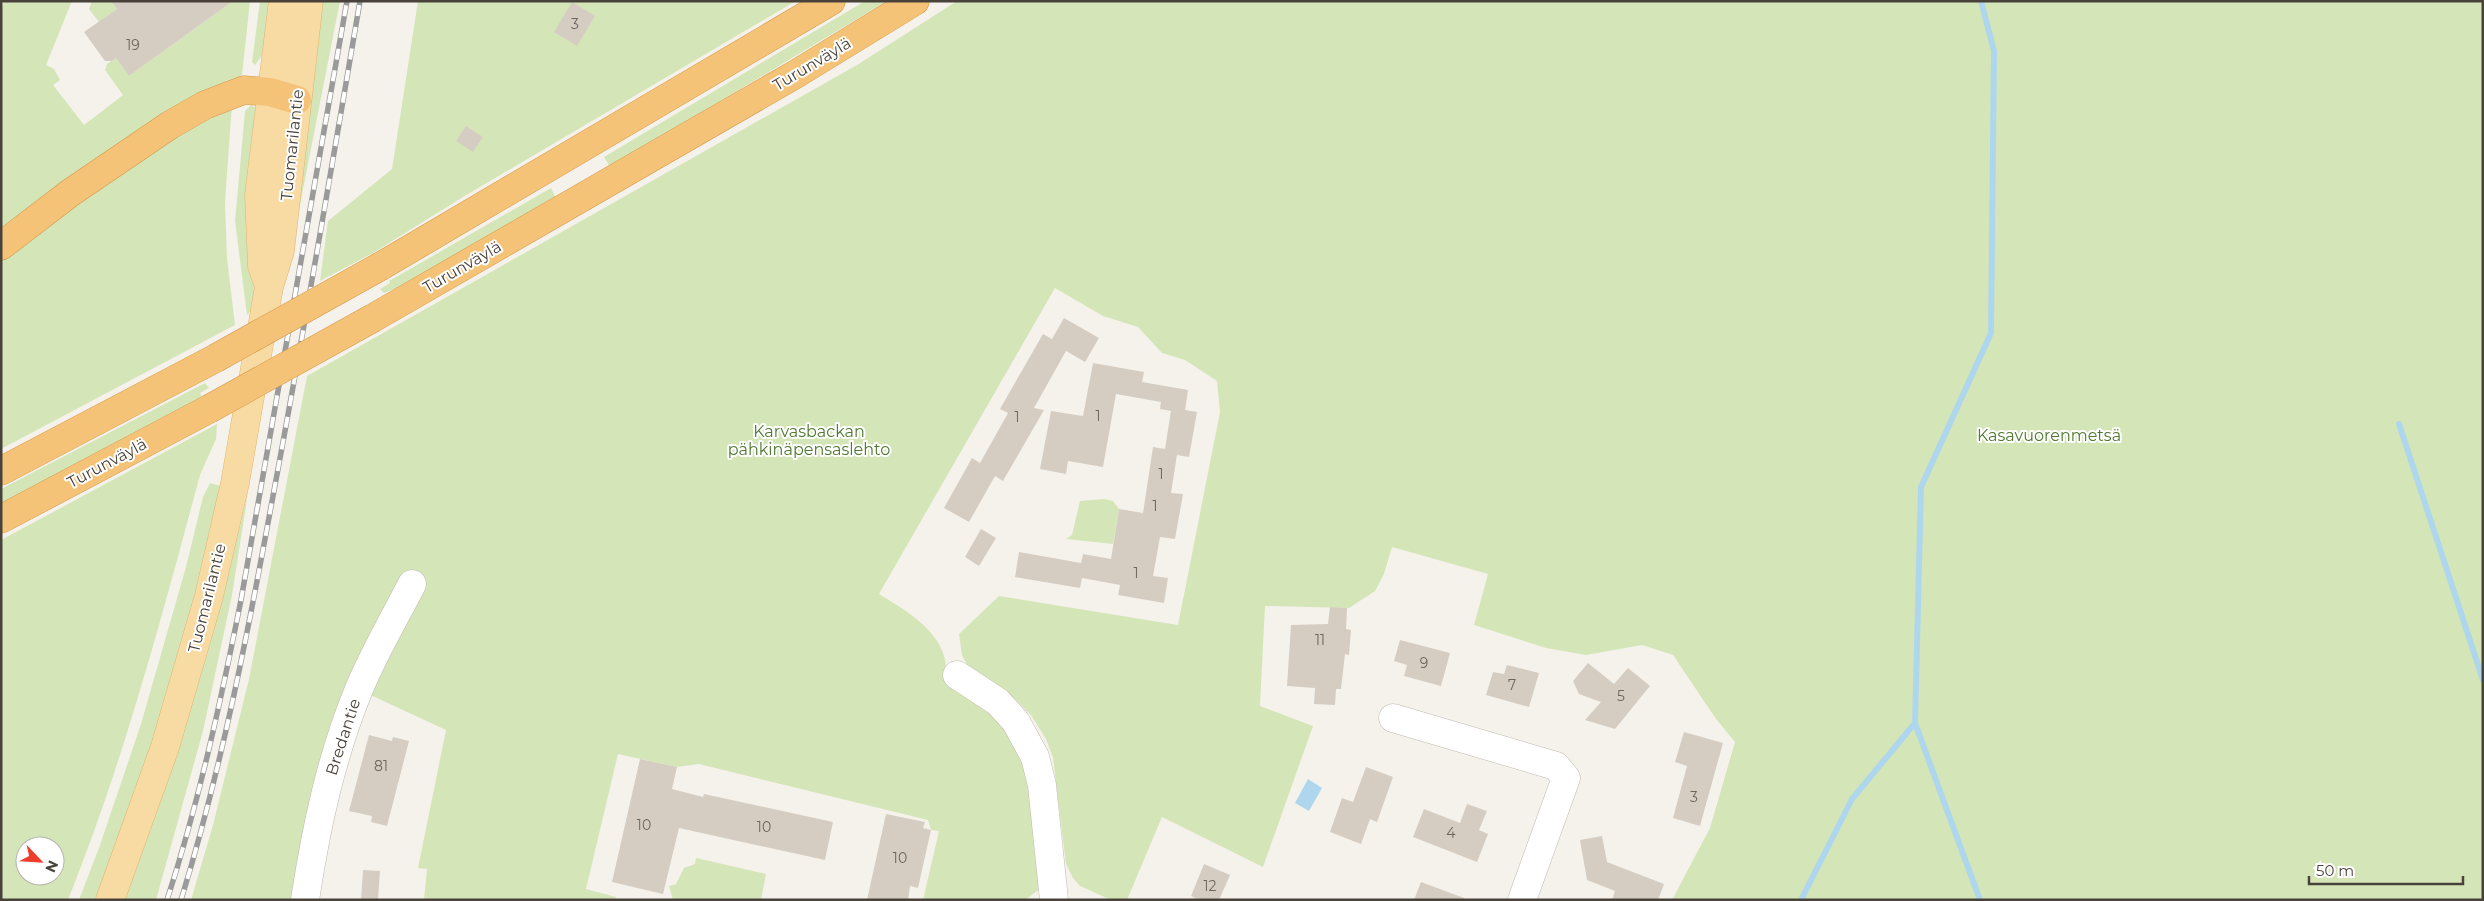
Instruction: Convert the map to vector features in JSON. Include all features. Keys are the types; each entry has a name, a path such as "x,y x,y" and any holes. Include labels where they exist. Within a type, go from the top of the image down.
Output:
{"highway":[{"path":"1,471 216,358 381,266 831,1"},
{"name":"Turunväylä","path":"1,519 209,409 374,318 796,74 915,1"},
{"path":"1,246 70,192 170,125 205,105 244,90 270,92 296,100"}],"main road":[{"name":"Tuomarilantie","path":"269,287 262,266 259,195 270,92 283,1"},
{"name":"Tuomarilantie","path":"110,900 165,747 208,596 235,483 269,287 280,251 296,100 309,1"}],"street":[{"name":"Bredantie","path":"305,900 315,837 325,791 359,689 412,584"},
{"path":"957,675 998,702 1016,722 1035,756 1042,785 1054,900"},
{"path":"1393,718 1556,766 1566,778 1522,900"}],"green space":[{"path":"5,1 72,1 46,65 54,69 60,80 53,85 84,125 123,95 105,70 107,64 116,58 129,76 233,1 250,1 242,75 154,121 106,152 1,232 1,8"},
{"path":"92,1 116,1 113,4 117,9 99,22 89,9"},
{"path":"260,1 274,1 269,46 255,65 252,62"},
{"path":"317,1 340,1 294,235"},
{"path":"418,1 796,1 463,197 373,253 320,281 328,221 392,169"},
{"path":"865,1 887,1 610,167 604,157"},
{"name":"Kasavuorenmetsä","path":"957,1 2483,1 2483,900 1672,900 1710,828 1735,742 1716,719 1673,655 1642,645 1586,655 1546,648 1474,625 1488,574 1392,547 1384,574 1375,591 1349,608 1265,606 1260,706 1313,726 1263,867 1162,817 1127,900 1111,900 1080,886 1073,878 1066,864 1053,758 1046,739 1031,715 1014,698 967,665 962,655 959,634 999,596 1178,625 1220,412 1217,381 1185,360 1162,353 1138,327 1103,316 1055,288 879,594 923,624 939,644 944,655 946,668 1005,722 1029,760 1041,888 1025,900 923,900 939,831 931,830 928,820 699,764 677,767 618,754 586,889 616,897 615,900 424,900 427,869 418,868 446,730 364,692 300,900 191,900 213,825 249,679 307,376 857,65"},
{"path":"232,104 225,202 227,258 235,325 1,449 1,259 138,154"},
{"path":"251,105 259,110 252,240 254,300 252,309 247,315 235,221 245,111"},
{"path":"551,188 556,198 397,288 384,293 380,289 390,283 389,281"},
{"path":"205,383 209,388 200,393 202,397 1,505 1,489"},
{"path":"217,424 216,439 200,475 156,636 124,742 107,795 68,900 1,900 1,540"},
{"path":"210,483 221,486 198,594 162,721 98,900 79,900 99,848 141,724 186,567 203,497"},
{"path":"248,493 232,595 203,731 156,900 124,900 161,800 193,699"},
{"path":"1104,499 1113,501 1119,509 1113,544 1066,539 1072,535 1080,501"},
{"path":"696,858 766,874 761,900 673,900 669,886 676,884 684,868 695,864"}],"water":[{"path":"1308,779 1322,788 1309,811 1295,803"}],"building":[{"path":"111,1 233,1 129,76 116,58 112,61 105,61 84,32 117,9"},
{"path":"572,2 595,16 577,46 554,32"},
{"path":"466,126 483,137 473,152 456,141"},
{"path":"1064,318 1099,338 1085,362 1066,351 1034,408 1044,410 1003,481 995,476 969,522 944,508 972,458 980,463 1008,413 1000,409 1043,334 1052,339"},
{"path":"1093,363 1144,372 1142,382 1188,390 1185,410 1197,412 1189,457 1177,455 1171,493 1183,494 1175,539 1160,537 1153,576 1168,578 1164,603 1118,595 1120,585 1082,578 1080,588 1015,577 1019,552 1081,563 1083,554 1111,559 1119,509 1143,513 1153,447 1165,449 1171,411 1160,409 1161,402 1116,394 1103,467 1068,461 1066,474 1040,469 1051,411 1083,416"},
{"path":"981,529 996,538 979,566 965,557"},
{"path":"1330,607 1347,608 1346,629 1351,630 1349,655 1345,654 1341,689 1336,689 1335,705 1314,704 1315,688 1287,686 1291,625 1328,624"},
{"path":"1400,640 1450,653 1441,686 1404,676 1407,665 1394,661"},
{"path":"1588,663 1614,684 1628,668 1650,686 1615,729 1585,720 1601,702 1579,694 1573,681"},
{"path":"1507,665 1539,673 1529,707 1486,695 1493,672 1504,674"},
{"path":"1684,732 1723,743 1700,826 1673,818 1687,766 1675,762"},
{"path":"369,735 392,741 393,737 409,741 387,826 371,822 372,816 349,811"},
{"path":"640,759 677,767 672,789 703,797 704,794 833,822 825,860 679,828 663,894 612,882"},
{"path":"1366,767 1393,777 1377,822 1370,819 1361,844 1330,832 1342,798 1353,802"},
{"path":"1467,804 1487,811 1479,830 1488,834 1477,862 1413,837 1424,809 1460,823"},
{"path":"886,814 925,822 923,828 931,830 918,888 910,886 908,900 867,900"},
{"path":"1602,836 1607,862 1664,884 1658,900 1612,900 1615,891 1587,880 1580,840"},
{"path":"1204,864 1230,875 1219,900 1199,900 1191,896"},
{"path":"363,870 380,871 378,900 361,900"},
{"path":"1421,882 1464,898 1464,900 1414,900"}],"waterway":[{"path":"1980,900 1915,723 1921,487 1991,333 1994,51 1981,1"},
{"path":"2399,424 2483,680"},
{"path":"1801,900 1852,799 1915,723"}],"railway":[{"path":"167,900 189,826 226,675 241,600 347,1"},
{"path":"181,900 222,750 254,598 307,310 360,1"}],"park label":[{"name":"Karvasbackan pähkinäpensaslehto","path":"809,440"}]}
